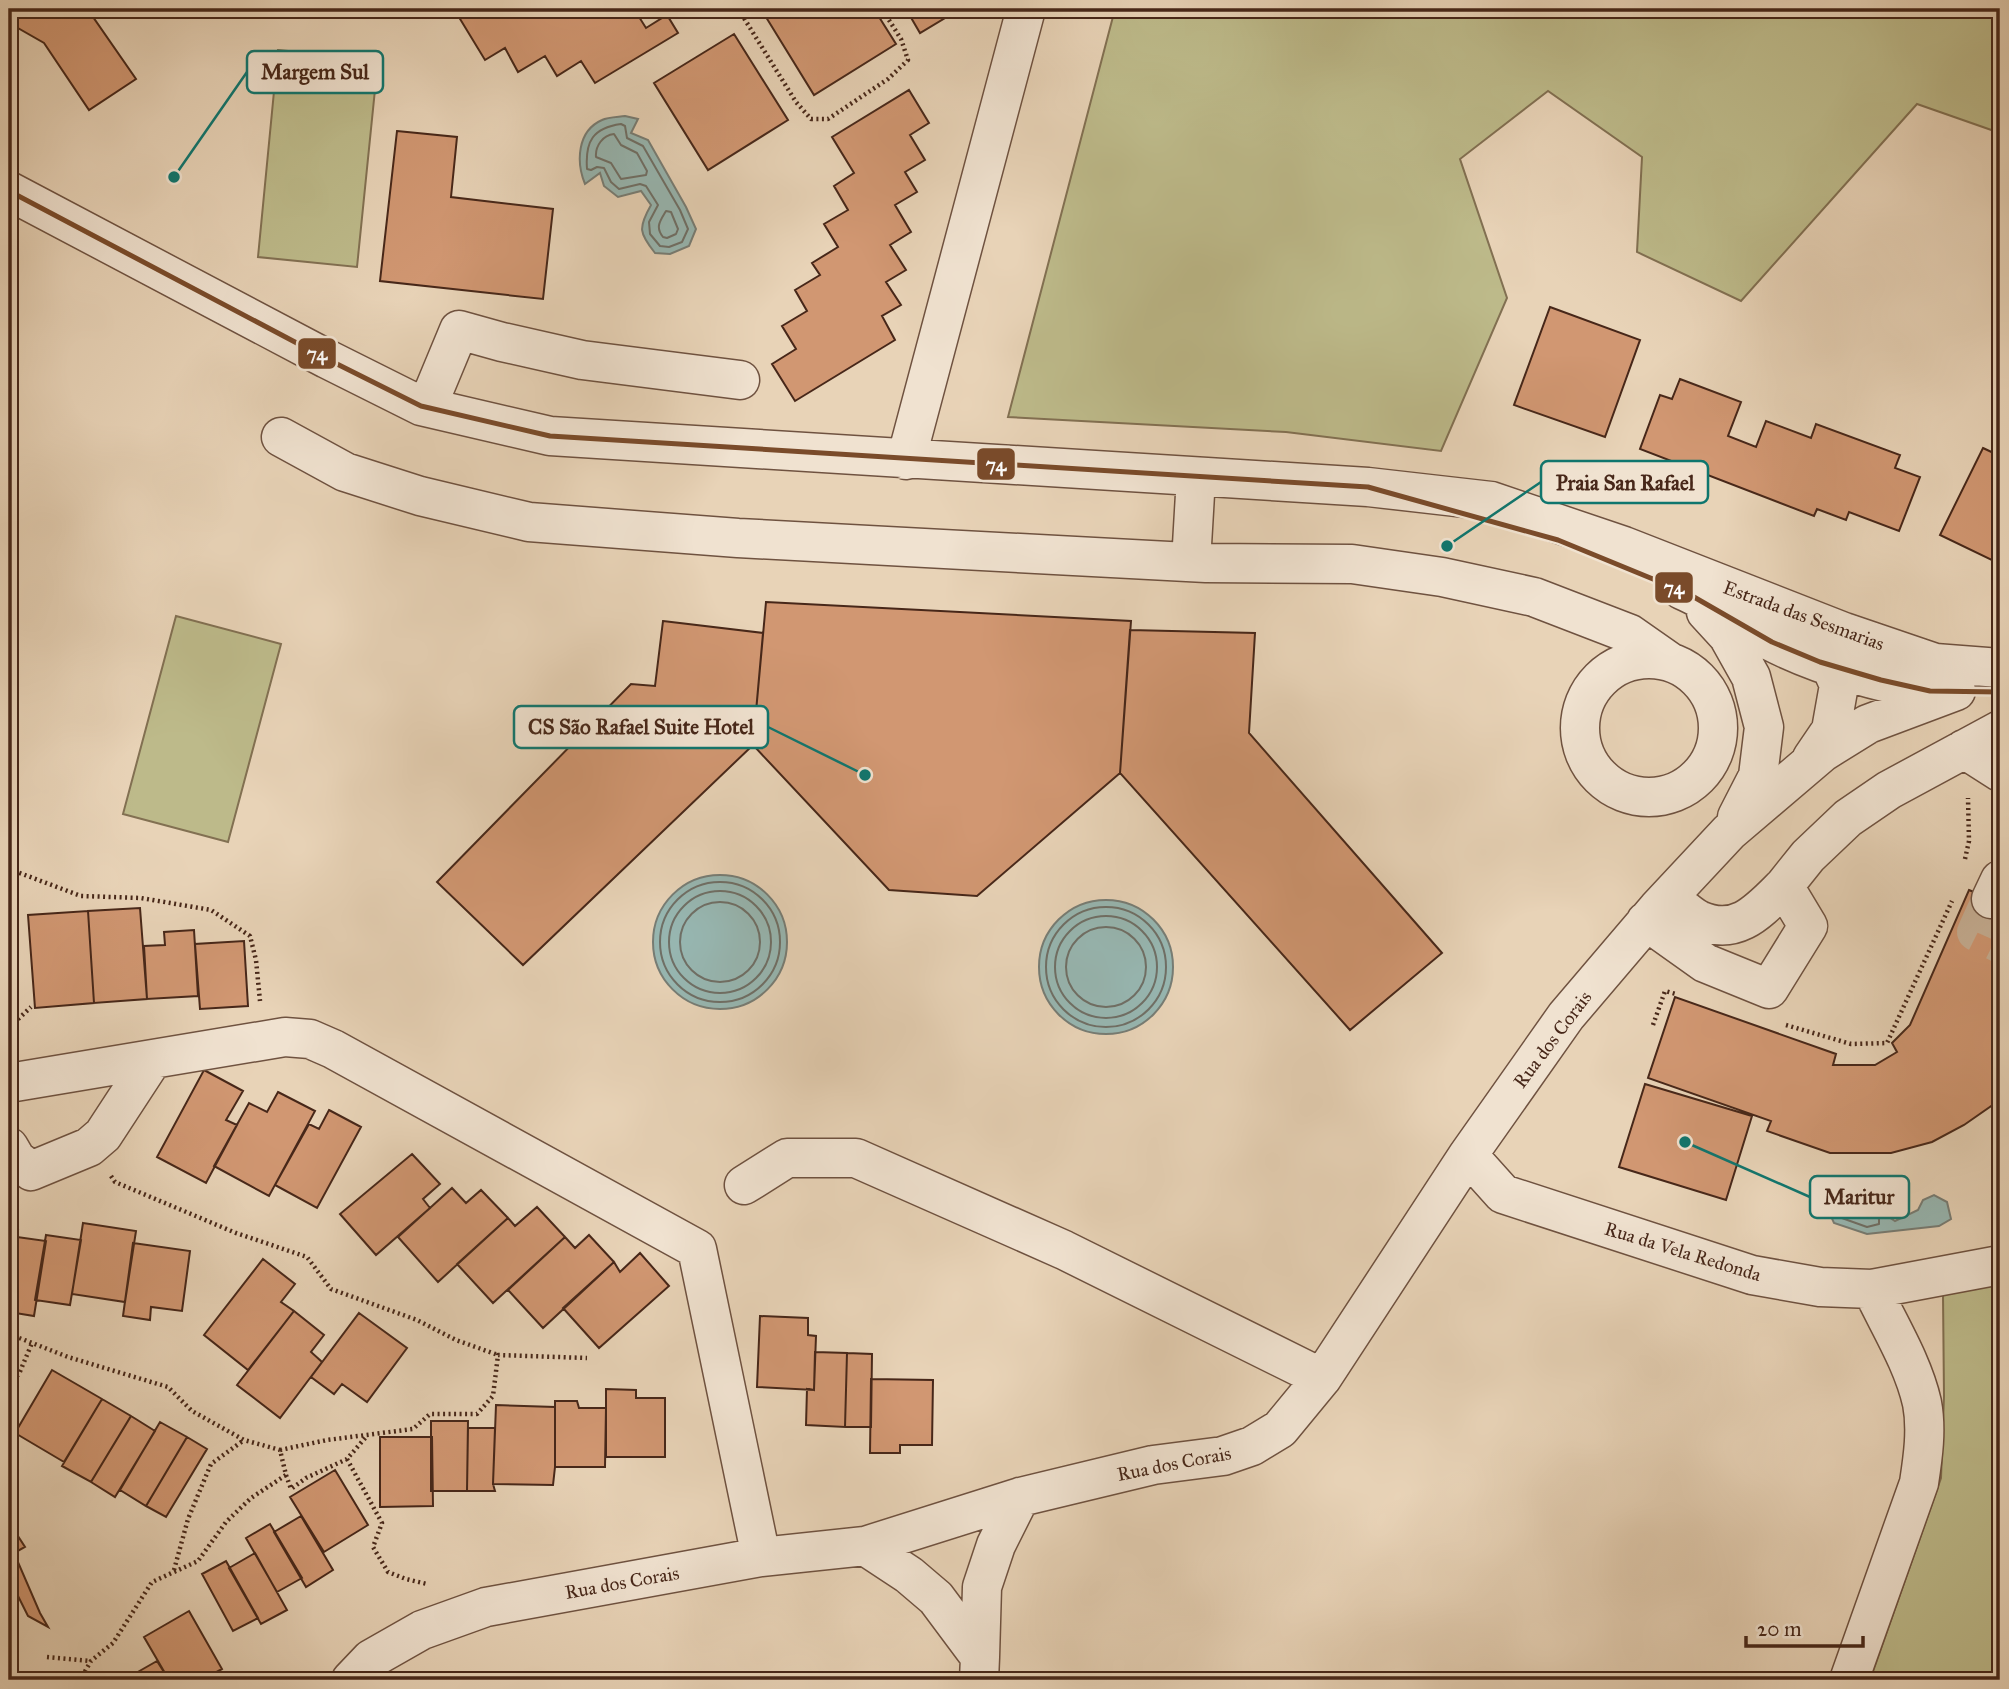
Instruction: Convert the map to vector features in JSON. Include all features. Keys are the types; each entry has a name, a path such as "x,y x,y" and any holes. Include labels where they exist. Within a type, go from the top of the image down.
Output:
{"street":[{"path":"906,460 1026,9"},
{"name":"Estrada das Sesmarias","path":"9,191 327,359 428,407 550,436 1368,487 1491,501 1624,546 1844,632 1982,679"},
{"path":"428,407 459,330 582,360 740,380"},
{"path":"281,437 345,472 420,496 529,522 738,538 1191,562 1352,564 1442,578 1534,597 1630,634 1698,680 1712,700 1718,721 1716,745 1707,766 1679,791 1656,797 1643,797 1619,791 1603,780 1588,761 1581,744 1580,720 1594,685 1611,670 1646,659 1670,662"},
{"path":"1191,562 1196,477"},
{"name":"Estrada das Sesmarias","path":"1368,487 1558,540 1688,593 1772,642 1817,656 1912,673 1982,679"},
{"path":"1688,593 1728,636 1751,677 1764,727"},
{"path":"1534,597 1593,649 1594,685"},
{"path":"1758,599 1818,636 1817,656 1839,685 1831,730 1804,768"},
{"path":"1729,832 1758,776 1770,694 1781,666 1817,656"},
{"path":"1729,832 1823,752 1868,724 1982,679"},
{"path":"1658,909 1726,927 1755,915 1784,886 1808,856 1848,818 1889,790 2000,730"},
{"path":"1964,748 2000,772"},
{"name":"Rua dos Corais","path":"351,1680 371,1659 422,1630 486,1607 761,1557 865,1546 1020,1497 1153,1465 1223,1456 1252,1446 1280,1429 1322,1378 1468,1155 1566,1016 1729,832"},
{"path":"1658,909 1706,963 1769,989 1808,926 1784,886"},
{"path":"9,1083 263,1040 285,1037 310,1039 333,1049 697,1250 761,1557"},
{"path":"9,1147 16,1159 31,1171 89,1147 103,1135 152,1060"},
{"name":"Rua da Vela Redonda","path":"1468,1155 1503,1194 1752,1275 1820,1287 1872,1289 2000,1265"},
{"path":"744,1185 787,1158 856,1158 1063,1250 1322,1378"},
{"path":"1849,1680 1919,1483 1924,1449 1922,1403 1872,1289"},
{"path":"979,1669 982,1587 996,1545 1020,1497"},
{"path":"865,1546 909,1575 936,1598 979,1669"}],"path":[{"path":"708,9 742,15 796,102 811,118 828,119 888,79 908,60 901,39 882,9"},
{"path":"1964,748 1969,841 1964,862"},
{"path":"9,869 80,896 141,898 211,910 250,936 256,960 263,1040"},
{"path":"1785,1025 1851,1044 1887,1043 1955,890"},
{"path":"1653,1025 1665,991 1678,995"},
{"path":"9,1025 15,1023 32,1007"},
{"path":"89,1147 115,1182 236,1233 307,1257 331,1289 417,1320 456,1340 498,1355 587,1358"},
{"path":"9,1334 68,1357 167,1387 192,1410 244,1440 280,1450 327,1440 413,1429 430,1414 477,1415 493,1396 498,1355"},
{"path":"9,1384 19,1374 32,1343"},
{"path":"280,1450 291,1489 306,1478 347,1459 366,1437"},
{"path":"174,1571 188,1519 211,1464 244,1440"},
{"path":"347,1459 382,1523 373,1546 388,1572 427,1584"},
{"path":"80,1680 91,1661 113,1643 152,1582 198,1561 226,1522 251,1498 286,1475"},
{"path":"47,1657 91,1661"}],"shaded area":[{"path":"1115,9 2000,9 2000,133 1917,104 1741,301 1637,252 1642,157 1548,91 1460,159 1507,298 1441,451 1286,432 1008,417"},
{"path":"278,50 378,60 357,267 258,257"},
{"path":"176,616 281,644 228,842 123,814"},
{"path":"2000,1284 2000,1680 1870,1680 1941,1478 1944,1396 1943,1295"}],"water":[{"path":"625,116 638,119 631,133 648,140 696,229 689,246 670,254 655,253 643,235 642,225 651,205 641,191 618,197 604,186 600,173 585,184 582,175 581,148 588,132 602,120"},
{"path":"720,875 746,880 767,895 782,916 787,942 782,968 767,989 746,1004 720,1009 694,1004 673,989 658,968 653,942 658,916 673,895 694,880"},
{"path":"1106,900 1132,905 1153,920 1168,941 1173,967 1168,993 1153,1014 1132,1029 1106,1034 1080,1029 1059,1014 1044,993 1039,967 1044,941 1059,920 1080,905"},
{"path":"1849,1185 1860,1189 1877,1209 1895,1221 1918,1210 1923,1200 1934,1195 1947,1202 1951,1219 1939,1226 1867,1234 1834,1223 1824,1201 1835,1189"}],"building":[{"path":"9,9 96,9 91,14 136,79 89,110 44,43 16,27 9,35"},
{"path":"454,9 602,9 606,16 619,9 634,9 646,28 667,15 678,33 595,83 581,61 557,76 545,56 518,72 505,48 485,60"},
{"path":"761,9 874,9 896,44 814,95"},
{"path":"906,9 960,9 920,33"},
{"path":"734,34 788,120 708,170 654,83"},
{"path":"909,90 929,123 910,135 925,160 905,172 917,192 895,205 911,232 890,245 906,270 886,282 901,305 882,316 895,340 795,401 772,364 796,349 782,326 807,311 795,290 820,275 812,263 838,247 824,224 848,210 834,186 854,173 832,137"},
{"path":"397,131 457,137 451,197 553,209 543,299 380,281"},
{"path":"1550,307 1640,340 1605,437 1514,405"},
{"path":"1680,379 1741,402 1728,436 1756,447 1766,421 1811,438 1816,424 1900,455 1895,468 1920,477 1899,531 1849,512 1846,520 1817,509 1814,516 1640,449 1660,395 1672,399"},
{"path":"1983,448 2000,456 2000,564 1940,535"},
{"path":"766,602 1131,621 1120,773 977,896 889,890 753,745"},
{"path":"663,621 763,633 753,745 523,965 437,882 631,684 655,686"},
{"path":"1130,630 1255,633 1249,733 1442,953 1350,1030 1120,773"},
{"path":"1969,890 2000,903 2000,1094 1994,1104 1964,1125 1932,1142 1891,1153 1830,1153 1767,1131 1771,1121 1648,1078 1675,997 1836,1054 1833,1065 1875,1065 1897,1052 1892,1043 1910,1025"},
{"path":"140,908 147,999 94,1003 88,911"},
{"path":"88,911 94,1003 35,1008 28,915"},
{"path":"194,930 198,996 147,999 144,946 165,945 164,932"},
{"path":"244,941 248,1006 200,1009 195,944"},
{"path":"204,1070 243,1091 226,1120 237,1125 206,1183 157,1157"},
{"path":"1645,1084 1752,1116 1726,1200 1619,1167"},
{"path":"278,1092 315,1111 269,1196 214,1166 249,1103 267,1112"},
{"path":"329,1110 361,1127 317,1208 275,1185 309,1124 319,1129"},
{"path":"412,1154 440,1184 423,1199 430,1208 376,1255 340,1214"},
{"path":"452,1188 466,1203 481,1190 508,1218 438,1282 398,1237"},
{"path":"537,1207 565,1237 493,1303 457,1264 508,1218 515,1226"},
{"path":"83,1223 136,1231 125,1302 72,1294"},
{"path":"9,1229 18,1230 9,1295"},
{"path":"46,1235 81,1240 70,1305 35,1300"},
{"path":"589,1235 614,1262 543,1328 508,1290 565,1237 575,1248"},
{"path":"17,1237 46,1241 34,1316 9,1312"},
{"path":"133,1243 190,1251 182,1311 151,1307 150,1320 123,1316"},
{"path":"640,1253 669,1286 599,1348 563,1308 614,1262 620,1272"},
{"path":"263,1259 295,1284 281,1302 294,1311 248,1370 204,1335"},
{"path":"294,1311 324,1335 311,1352 322,1362 280,1418 237,1385"},
{"path":"359,1313 407,1348 367,1402 342,1384 334,1394 311,1377"},
{"path":"760,1316 808,1318 808,1335 816,1336 814,1390 757,1387"},
{"path":"815,1352 847,1353 845,1427 806,1425 807,1389 814,1390"},
{"path":"847,1353 872,1354 871,1427 845,1427"},
{"path":"52,1370 102,1399 64,1462 15,1433"},
{"path":"871,1379 933,1380 932,1445 900,1445 900,1453 870,1453"},
{"path":"606,1389 636,1390 636,1398 665,1398 665,1457 606,1457"},
{"path":"102,1399 131,1416 91,1482 62,1466"},
{"path":"555,1401 577,1401 579,1408 606,1408 605,1467 555,1467"},
{"path":"496,1405 555,1407 553,1485 493,1484"},
{"path":"131,1416 155,1431 115,1497 91,1482"},
{"path":"431,1421 468,1421 467,1491 431,1491"},
{"path":"160,1422 187,1437 146,1506 120,1490"},
{"path":"468,1428 495,1428 495,1491 467,1491"},
{"path":"187,1437 207,1449 166,1517 146,1506"},
{"path":"380,1437 432,1437 433,1506 380,1507"},
{"path":"335,1470 368,1525 324,1552 290,1497"},
{"path":"301,1516 333,1570 306,1587 274,1532"},
{"path":"270,1524 302,1578 277,1592 246,1538"},
{"path":"9,1527 25,1547 14,1553 48,1627 28,1616 9,1578"},
{"path":"255,1553 287,1610 261,1624 229,1568"},
{"path":"226,1561 258,1618 233,1631 202,1574"},
{"path":"189,1611 222,1669 202,1680 169,1680 144,1637"},
{"path":"157,1661 169,1680 131,1680 129,1677"}],"tunnel":[{"path":"1991,899 1976,932 2000,944"}],"transit line":[{"name":"74","path":"9,191 421,406 550,436 1368,487 1558,540 1687,593 1772,642 1820,662 1930,691 2000,692"}],"place":[{"name":"Margem Sul","path":"174,177"},
{"name":"Praia San Rafael","path":"1447,546"},
{"name":"CS São Rafael Suite Hotel","path":"865,775"},
{"name":"Maritur","path":"1685,1142"}]}
